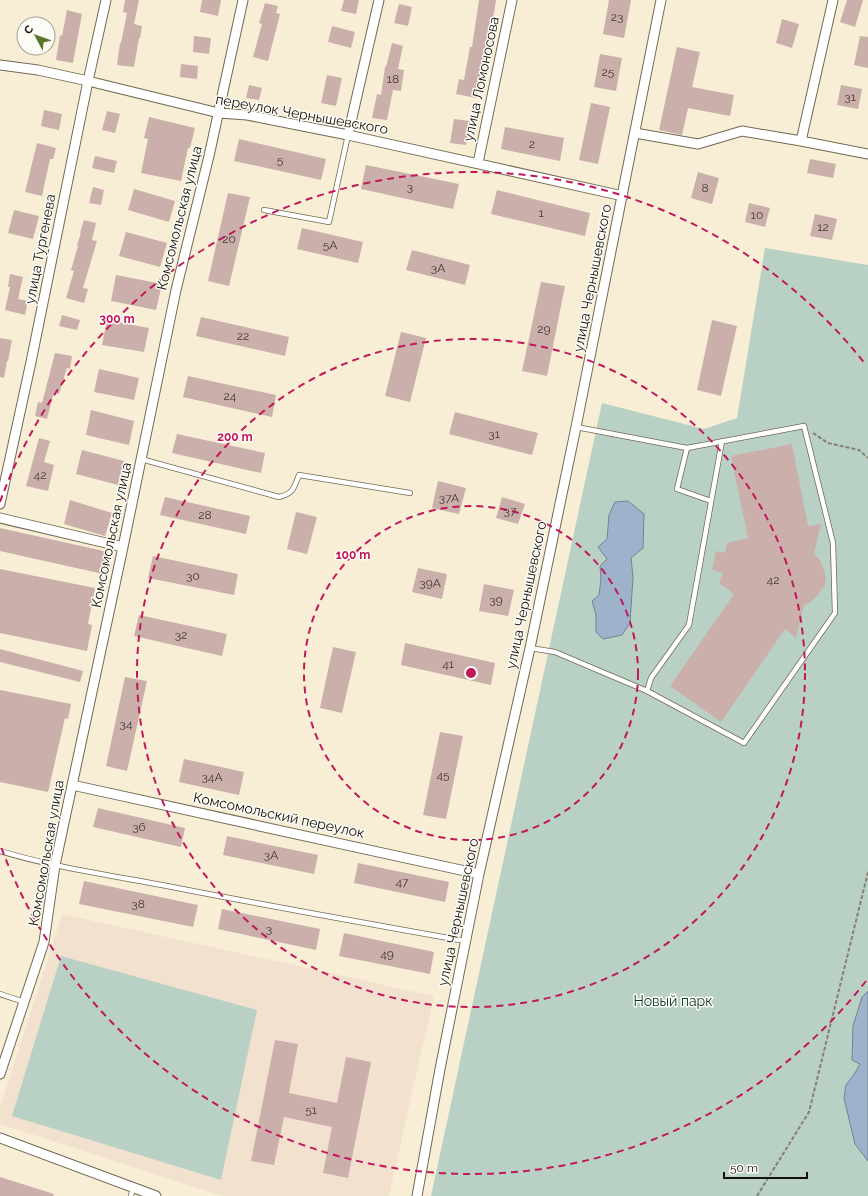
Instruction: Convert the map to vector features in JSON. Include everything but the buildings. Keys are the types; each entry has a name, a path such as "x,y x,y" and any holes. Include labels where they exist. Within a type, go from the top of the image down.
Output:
{"street":[{"name":"улица Тургенева","path":"0,504 106,0"},
{"name":"Комсомольская улица","path":"0,1074 44,942 55,865 176,290 219,113 243,0"},
{"path":"348,135 379,0"},
{"name":"улица Ломоносова","path":"478,163 512,0"},
{"name":"улица Чернышевского","path":"417,1196 465,942 530,648 576,427 636,133 661,0"},
{"path":"801,141 833,0"},
{"name":"переулок Чернышевского","path":"0,65 38,70 219,113 247,115 348,135 623,196"},
{"path":"636,133 698,144 742,131 868,154"},
{"path":"0,518 123,547"},
{"name":"Комсомольский переулок","path":"72,785 479,874"},
{"path":"0,1138 132,1192 156,1196"}],"lane":[{"path":"264,210 329,222 348,135"},
{"path":"530,648 555,652 647,691 744,743 835,613 833,543 804,426 687,448 576,427"},
{"path":"647,691 652,678 689,625 722,441"},
{"path":"687,448 677,490 711,501"},
{"path":"141,459 280,496 288,495 294,487 299,475 410,493"},
{"path":"0,851 55,865 465,942"},
{"path":"0,994 24,1002"}],"path":[{"path":"804,426 828,443 859,450 868,458"},
{"path":"757,1196 809,1112 868,872"}],"shaded area":[{"path":"62,914 434,996 389,1196 222,1196 0,1124 0,1108"}],"green space":[{"name":"Новый парк","path":"765,248 868,265 868,1196 431,1196 602,403 704,429 737,418"},
{"path":"61,956 257,1010 221,1180 12,1116"}],"water":[{"path":"628,501 644,514 643,548 631,558 633,577 630,623 622,635 603,639 596,632 596,615 592,601 599,595 601,579 600,566 607,559 598,547 607,539 609,515 615,502"},
{"path":"868,991 868,1161 855,1144 844,1098 846,1085 860,1064 852,1060 853,1026 862,997"}]}
